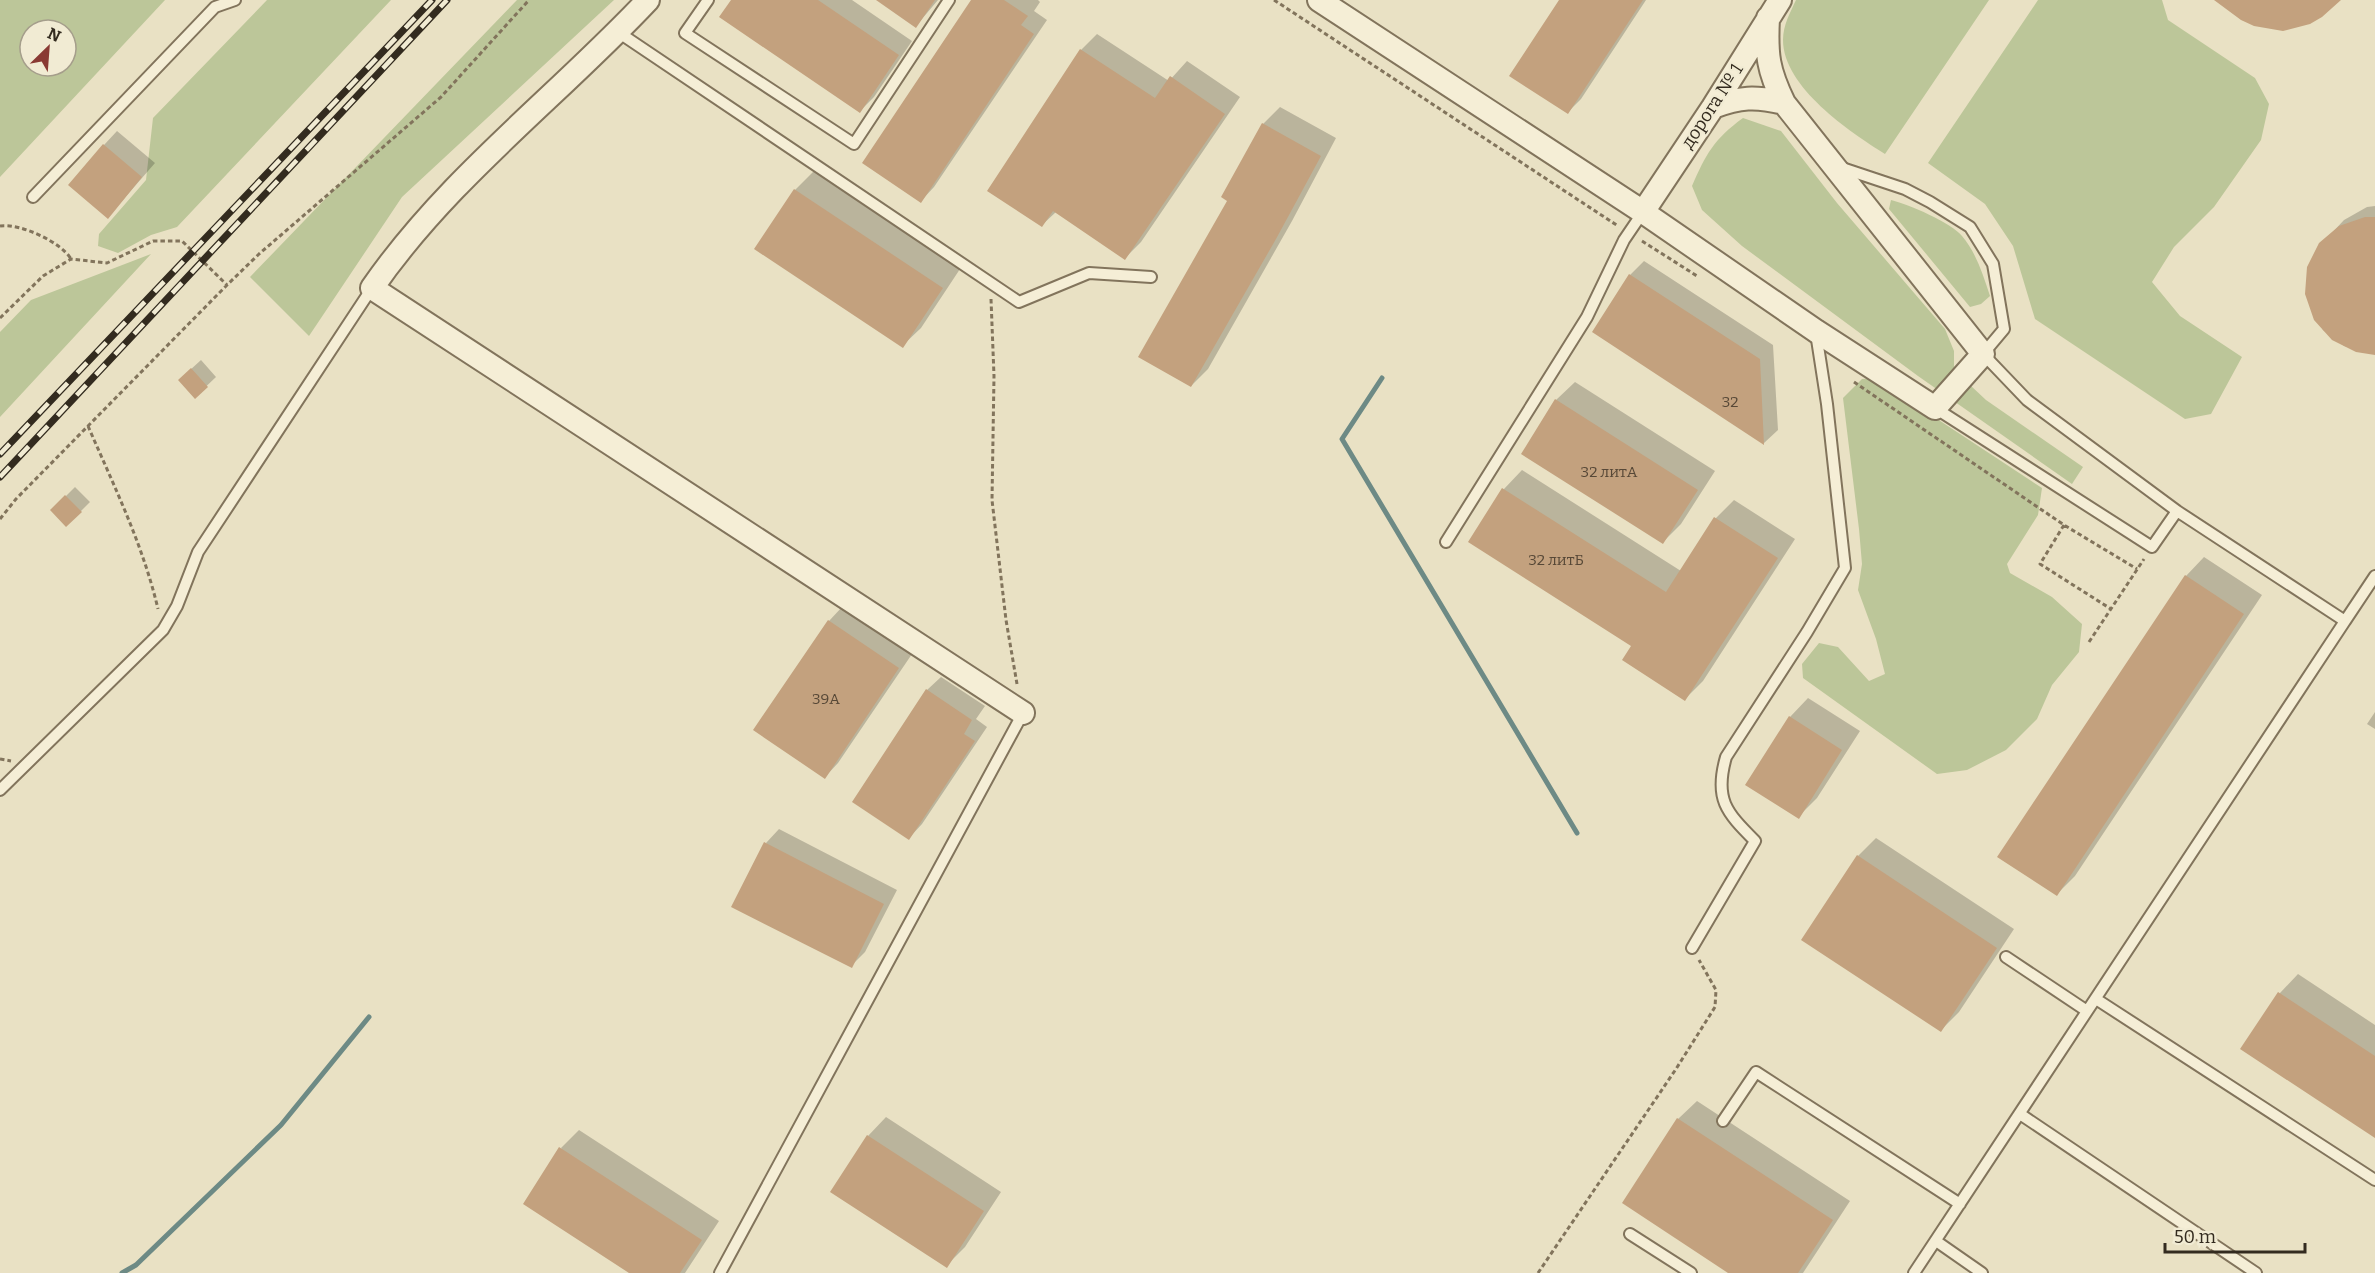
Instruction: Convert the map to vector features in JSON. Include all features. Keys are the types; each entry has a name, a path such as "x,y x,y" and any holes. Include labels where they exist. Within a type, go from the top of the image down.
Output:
{"street":[{"path":"648,0 618,32 434,209 397,252 372,288 1023,713"},
{"path":"1319,0 1643,212 1816,331 1935,408 1983,354 1784,102 1771,77 1766,49 1774,9"},
{"name":"дорога № 1","path":"1643,212 1713,107 1774,9"},
{"path":"1713,107 1744,98 1760,97 1784,102"}],"lane":[{"path":"33,197 215,7 235,0"},
{"path":"708,0 685,33 854,144 949,0"},
{"path":"618,32 1019,302 1089,273 1151,277"},
{"path":"1836,166 1905,189 1970,227 1993,264 2004,329 1983,354 2026,400 2177,511 2345,621"},
{"path":"1446,542 1587,317 1629,232 1643,212"},
{"path":"0,790 163,630 177,606 198,552 372,288"},
{"path":"1692,948 1755,841 1734,820 1724,803 1720,776 1726,757 1807,632 1845,568 1827,404 1816,331"},
{"path":"1935,408 2152,548 2177,511"},
{"path":"1914,1273 2375,576"},
{"path":"720,1273 1023,713"},
{"path":"2006,957 2087,1011"},
{"path":"2096,999 2375,1180"},
{"path":"1723,1121 1756,1072 1960,1204"},
{"path":"2020,1114 2256,1273"},
{"path":"1630,1234 1691,1273"},
{"path":"1936,1241 1982,1273"}],"path":[{"path":"0,519 227,285 343,180 441,97 529,0"},
{"path":"1274,0 1698,277"},
{"path":"0,226 9,225 56,243 66,251 71,259"},
{"path":"0,318 43,276 71,259 107,263 153,241 182,241 227,285"},
{"path":"990,282 994,376 992,500 1006,620 1023,713"},
{"path":"1850,379 2064,525 2138,570"},
{"path":"88,426 149,573 163,630"},
{"path":"2064,525 2040,564 2111,609"},
{"path":"2089,642 2152,548"},
{"path":"1538,1273 1676,1069 1714,1006 1716,990 1692,948"}],"green space":[{"path":"0,0 165,0 0,177"},
{"path":"267,0 391,0 177,227 151,235 118,253 98,246 99,234 146,180 153,118"},
{"path":"517,0 614,0 402,197 309,336 250,277"},
{"path":"1796,0 1989,0 1885,154 1837,121 1806,91 1794,75 1786,57 1783,35"},
{"path":"2038,0 2162,0 2168,20 2255,78 2269,104 2261,140 2214,207 2174,247 2152,282 2180,316 2242,357 2211,414 2185,419 2035,319 2013,246 1985,204 1928,163"},
{"path":"1743,118 1781,131 1837,203 1945,329 1954,351 1954,370 1986,400 2083,467 2072,484 1918,376 1742,246 1702,210 1692,186 1718,140"},
{"path":"1891,200 1908,205 1957,231 1976,257 1990,296 1981,304 1970,307 1889,209"},
{"path":"151,254 0,417 0,332 31,300"},
{"path":"1875,378 2042,488 2038,515 2007,564 2010,573 2052,597 2082,624 2079,652 2052,685 2037,719 2006,750 1967,770 1937,774 1803,678 1802,664 1819,643 1838,647 1869,681 1885,674 1876,639 1858,590 1862,564 1843,398 1862,379"}],"building":[{"path":"731,0 818,0 899,55 860,113 719,17"},
{"path":"876,0 935,0 916,28"},
{"path":"971,0 1004,0 1028,16 1021,25 1034,34 921,203 862,163"},
{"path":"1559,0 1643,0 1568,114 1509,76"},
{"path":"2214,0 2341,0 2322,17 2310,24 2283,31 2254,26 2241,20"},
{"path":"1080,49 1155,98 1170,76 1225,114 1125,260 1053,211 1042,227 987,191"},
{"path":"1262,123 1321,156 1191,387 1138,357 1227,201 1221,197"},
{"path":"103,144 142,177 108,219 68,185"},
{"path":"794,189 943,288 903,348 754,249"},
{"path":"2365,217 2375,217 2375,355 2356,352 2332,340 2314,320 2305,294 2307,267 2319,243 2339,226"},
{"path":"1629,274 1760,359 1764,445 1592,332"},
{"path":"191,368 208,387 195,399 178,380"},
{"path":"1555,399 1698,490 1663,544 1521,454"},
{"path":"1502,488 1666,592 1714,517 1778,558 1685,701 1622,660 1631,646 1468,542"},
{"path":"65,495 82,512 66,527 50,510"},
{"path":"2185,575 2244,614 2057,896 1997,857"},
{"path":"828,620 899,668 825,779 753,730"},
{"path":"926,689 972,720 964,734 975,741 909,840 852,802"},
{"path":"1789,716 1842,750 1799,819 1745,785"},
{"path":"764,842 884,904 852,968 731,907"},
{"path":"1857,855 1997,948 1941,1032 1801,940"},
{"path":"2278,992 2375,1056 2375,1138 2240,1049"},
{"path":"1677,1118 1833,1220 1798,1273 1728,1273 1622,1203"},
{"path":"867,1135 984,1211 947,1268 830,1192"},
{"path":"559,1147 702,1240 680,1273 629,1273 523,1204"}],"waterway":[{"path":"1382,378 1342,439 1577,833"},
{"path":"122,1273 136,1265 281,1125 369,1017"}],"railway":[{"path":"0,454 432,0"},
{"path":"0,477 447,0"}]}
